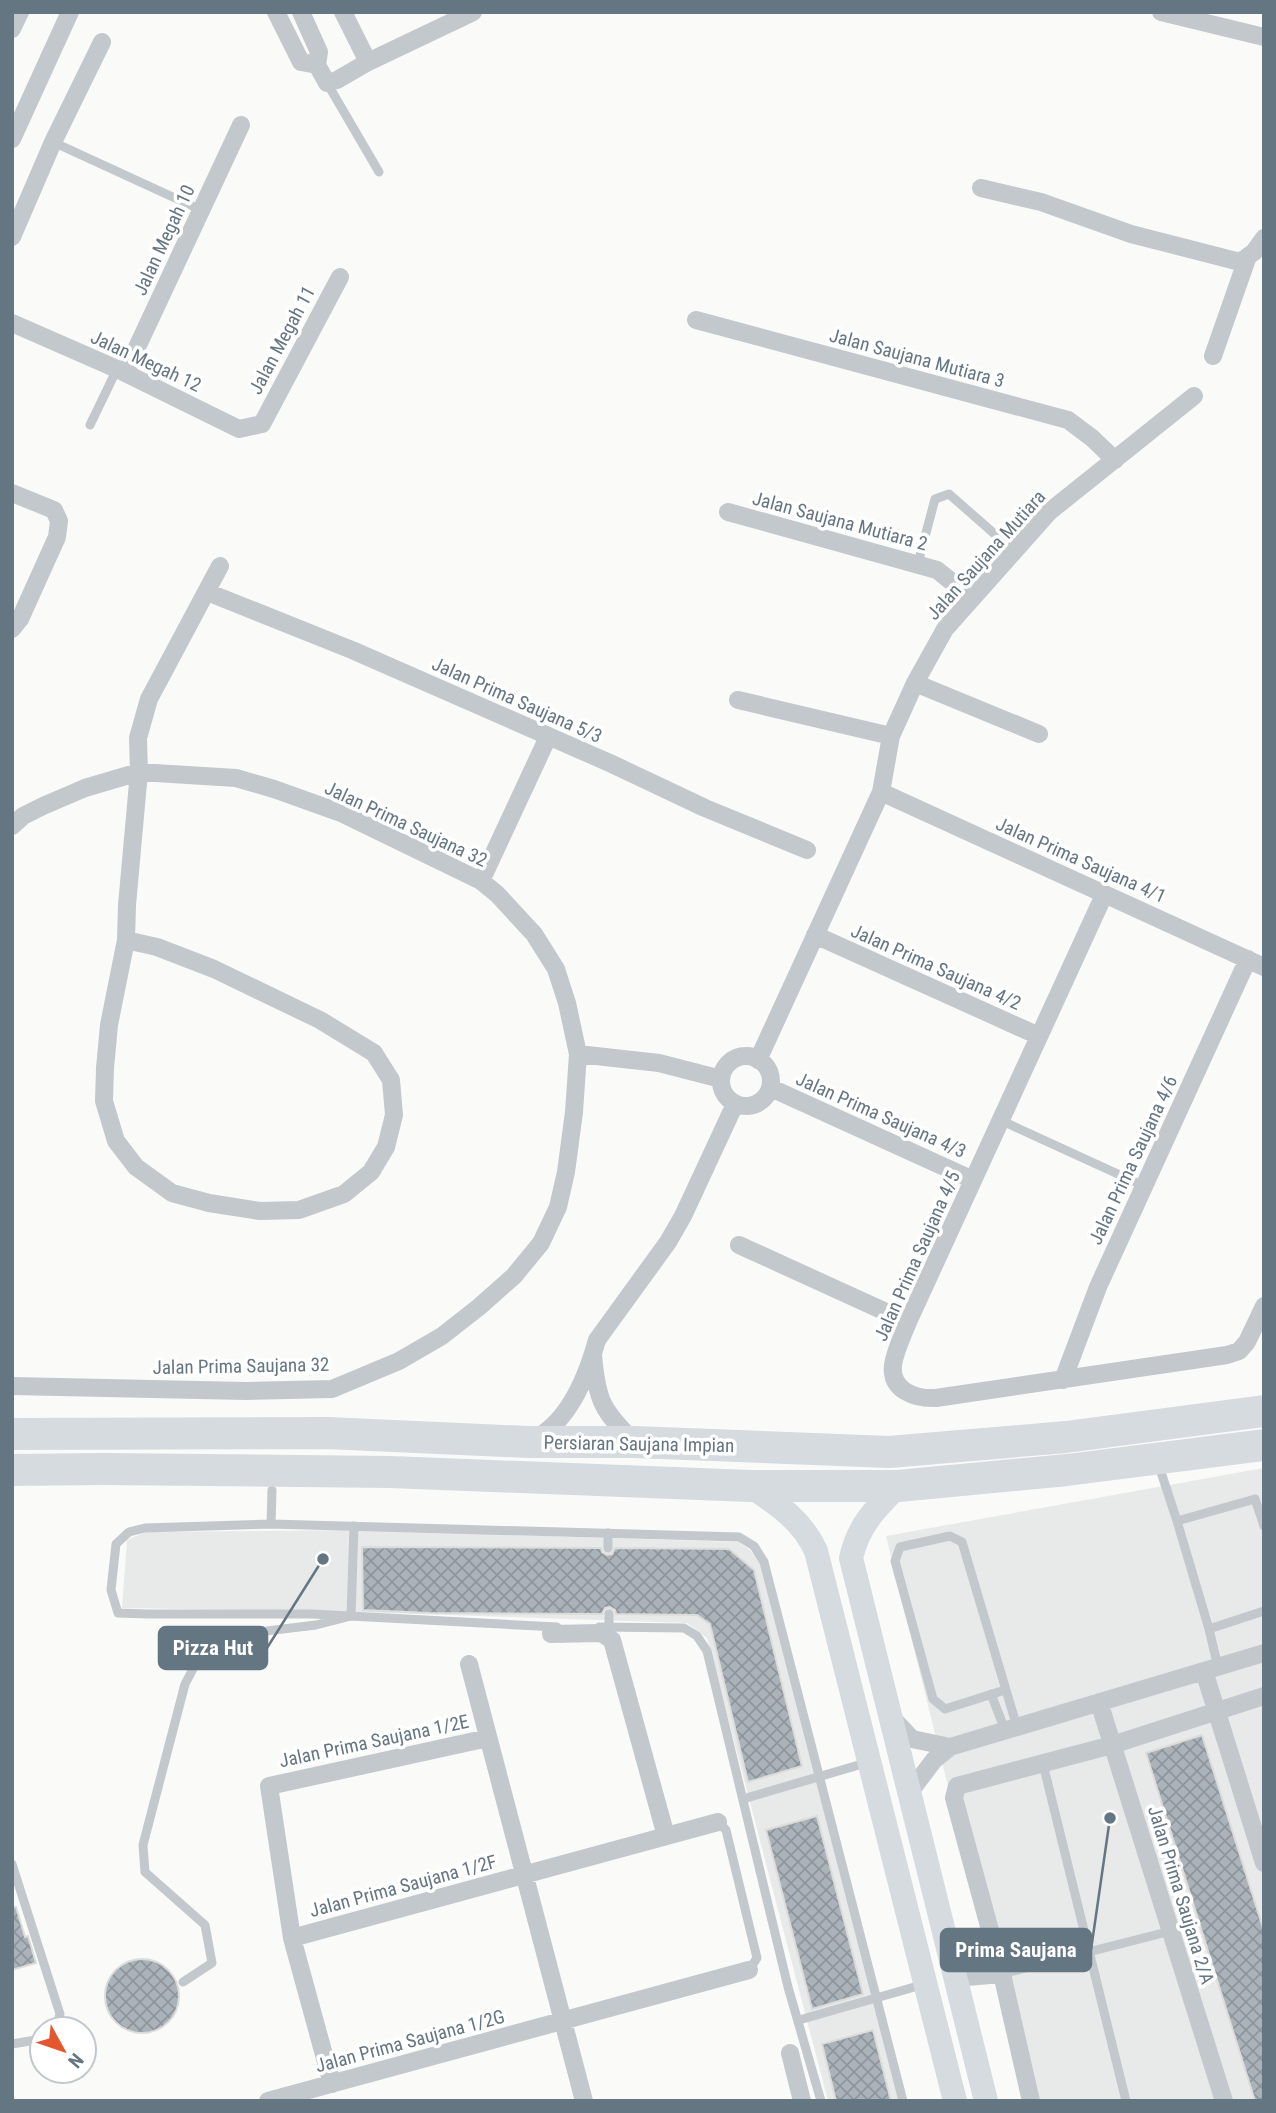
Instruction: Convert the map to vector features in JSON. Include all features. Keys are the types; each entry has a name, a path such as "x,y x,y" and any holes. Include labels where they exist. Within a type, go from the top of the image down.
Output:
{"highway":[{"name":"Persiaran Saujana Impian","path":"12,1434 327,1433 528,1442 634,1442 889,1452 1066,1437 1264,1411"},
{"name":"Persiaran Saujana Impian","path":"12,1470 390,1472 750,1486 898,1486 1067,1470 1264,1445"},
{"path":"129,1469 165,1483 192,1488 272,1490 352,1487 368,1483 390,1472"}],"street":[{"path":"12,139 70,12"},
{"path":"276,12 301,62 317,65"},
{"path":"301,12 319,52 317,65 327,83 473,12"},
{"path":"343,12 368,62"},
{"path":"1161,12 1264,37"},
{"path":"12,237 53,142 102,42"},
{"name":"Jalan Megah 10","path":"121,371 241,125"},
{"path":"981,188 1041,202 1131,234 1240,262 1254,253 1264,239"},
{"path":"1213,356 1248,256"},
{"name":"Jalan Megah 11","path":"262,424 340,277"},
{"name":"Jalan Saujana Mutiara 3","path":"696,320 1068,420 1115,460"},
{"name":"Jalan Megah 12","path":"12,323 121,371 239,429 262,424"},
{"name":"Jalan Saujana Mutiara","path":"758,1060 881,792 891,736 915,683 945,629 1049,512 1194,396"},
{"path":"12,493 54,509 59,521 57,537 20,619 12,629"},
{"name":"Jalan Saujana Mutiara 2","path":"728,512 937,570 972,598"},
{"path":"125,940 157,947 214,969 320,1020 374,1053 391,1080 394,1115 386,1147 371,1172 344,1194 299,1210 260,1211 209,1203 172,1193 136,1167 117,1141 104,1101 109,1025 125,940 139,772 138,738 149,699 220,566"},
{"name":"Jalan Prima Saujana 5/3","path":"207,592 352,650 612,764 705,808 807,850"},
{"path":"915,683 1039,734"},
{"path":"737,700 891,736"},
{"path":"481,881 548,737"},
{"path":"12,826 23,816 85,788 139,772"},
{"name":"Jalan Prima Saujana 32","path":"12,1386 246,1391 332,1389 399,1361 442,1336 514,1276 541,1243 558,1207 566,1172 578,1054 567,1003 556,969 534,934 497,894 481,881 341,813 274,789 236,778 139,772"},
{"name":"Jalan Prima Saujana 4/1","path":"881,792 1256,963"},
{"name":"Jalan Prima Saujana 4/5","path":"1104,894 908,1322 893,1362 897,1383 904,1392 912,1396 936,1398 1227,1355 1239,1351 1247,1342 1264,1306"},
{"name":"Jalan Prima Saujana 4/2","path":"815,935 1039,1036"},
{"name":"Jalan Prima Saujana 4/6","path":"1063,1380 1098,1287 1144,1186 1256,963"},
{"path":"578,1054 659,1063 721,1079"},
{"path":"743,1056 758,1060 769,1070 771,1088 765,1098 750,1107 735,1104 723,1091 721,1079 728,1064 743,1056"},
{"name":"Jalan Prima Saujana 4/3","path":"771,1088 973,1180"},
{"path":"528,1442 548,1432 561,1420 593,1355 597,1340 673,1234 735,1104"},
{"path":"739,1245 908,1322"},
{"path":"593,1355 599,1397 607,1413 634,1442"},
{"path":"750,1486 797,1520 817,1551 955,2101"},
{"path":"898,1486 864,1525 855,1540 851,1558 986,2101"},
{"path":"551,1634 601,1633 612,1640 666,1836"},
{"path":"909,1793 934,1760 950,1747 1264,1653"},
{"path":"469,1664 584,2101"},
{"path":"1211,1669 1216,1711 1264,1863"},
{"path":"1031,2101 1002,1974 954,1798 957,1786 1112,1745 1264,1696"},
{"name":"Jalan Prima Saujana 2/A","path":"1099,1702 1223,2101"},
{"path":"890,1716 912,1738 950,1747"},
{"name":"Jalan Prima Saujana 1/2E","path":"292,1938 269,1786 488,1738"},
{"name":"Jalan Prima Saujana 1/2F","path":"292,1938 718,1822"},
{"path":"292,1938 332,2084"},
{"name":"Jalan Prima Saujana 1/2G","path":"268,2101 749,1970"},
{"path":"955,1978 1002,1974"},
{"path":"790,2053 802,2101"}],"lane":[{"path":"327,83 379,172"},
{"path":"53,142 201,210"},
{"path":"90,425 121,371"},
{"path":"918,564 935,499 948,494 1014,551"},
{"path":"1000,1121 1144,1186"},
{"path":"1156,1458 1209,1629 1211,1669"},
{"path":"271,1524 272,1490"},
{"path":"1177,1521 1255,1499 1264,1525"},
{"path":"821,2101 789,1987 707,1651 697,1636 684,1628 544,1627 312,1614 118,1613 111,1590 116,1544 129,1532 145,1528 271,1524 739,1537 754,1546 764,1562 904,2101"},
{"path":"351,1616 354,1527"},
{"path":"608,1533 608,1548"},
{"path":"1005,1690 945,1709 933,1699 895,1561 900,1547 950,1536 962,1542 1005,1690 1011,1728"},
{"path":"1209,1629 1264,1611"},
{"path":"609,1614 609,1627"},
{"path":"183,1982 212,1963 205,1925 145,1872 143,1845 185,1684 201,1654 241,1634 316,1625 351,1616"},
{"path":"991,1693 1011,1728"},
{"path":"743,1799 870,1762"},
{"path":"1043,1764 1126,2101"},
{"path":"718,1822 726,1830 757,1958 749,1970"},
{"path":"12,1864 60,2015"},
{"path":"1002,1974 1171,1931"},
{"path":"799,2020 926,1984"}],"shaded area":[{"path":"1264,1468 1264,2101 1026,2101 886,1536"},
{"path":"359,1530 738,1542 750,1550 761,1565 900,2101 828,2101 707,1638 687,1623 356,1612 122,1608 127,1540 146,1532"}],"building":[{"path":"362,1547 601,1548 607,1555 612,1554 615,1548 729,1549 754,1570 802,1766 748,1782 710,1624 697,1615 616,1614 610,1607 605,1608 602,1614 363,1610"},
{"path":"1202,1735 1264,1931 1264,2101 1255,2101 1146,1753"},
{"path":"817,1816 863,1994 812,2009 766,1830"},
{"path":"12,1907 16,1907 36,1963 12,1970"},
{"path":"135,1959 149,1959 163,1965 173,1975 179,1996 177,2010 163,2027 149,2033 135,2033 121,2027 111,2017 105,2003 105,1989 111,1975 121,1965"},
{"path":"873,2030 891,2101 836,2101 822,2044"}],"place":[{"name":"Pizza Hut","path":"323,1559"},
{"name":"Prima Saujana","path":"1110,1818"}]}
